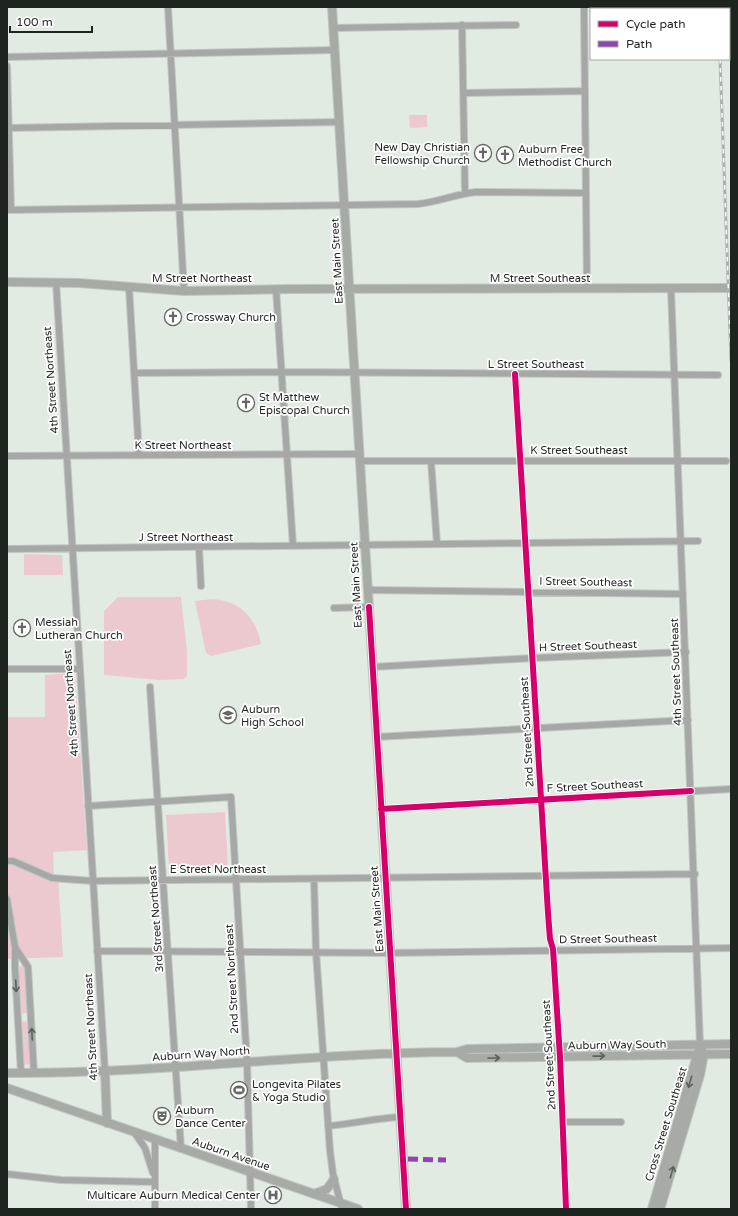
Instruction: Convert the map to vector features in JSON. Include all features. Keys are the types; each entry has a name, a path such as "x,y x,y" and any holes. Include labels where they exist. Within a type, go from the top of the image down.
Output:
{"main road":[{"name":"East Main Street","path":"332,7 345,204 384,878 397,1052 406,1209"},
{"name":"M Street Northeast","path":"7,282 56,282 184,291 350,289"},
{"name":"M Street Southeast","path":"350,289 731,288"},
{"name":"Auburn Way South","path":"397,1052 457,1052 467,1049 731,1044"},
{"name":"Cross Street Southeast","path":"660,1209 698,1082 700,1045"},
{"name":"Auburn Way North","path":"7,1073 105,1072 397,1052"},
{"name":"Auburn Way South","path":"457,1052 467,1058 731,1054"},
{"name":"Cross Street Southeast","path":"652,1209 700,1054"},
{"name":"4th Street Northeast","path":"105,1072 107,1123"},
{"name":"Auburn Avenue","path":"7,1088 314,1194 341,1206 358,1209"},
{"path":"314,1194 327,1189 334,1179"},
{"path":"664,1209 665,1194"}],"street":[{"path":"168,7 184,291"},
{"path":"584,7 588,33 585,91 587,289"},
{"path":"462,25 465,193"},
{"path":"334,28 516,25"},
{"path":"7,57 335,50"},
{"path":"7,66 9,210 180,209 429,203 465,193 586,193"},
{"path":"464,93 585,91"},
{"path":"8,128 340,122"},
{"name":"4th Street Northeast","path":"56,282 105,1072"},
{"path":"129,288 139,455"},
{"path":"276,289 293,546"},
{"name":"4th Street Southeast","path":"671,289 698,948 700,1045"},
{"name":"L Street Southeast","path":"134,373 281,372 718,374"},
{"name":"2nd Street Southeast","path":"515,374 550,939 553,949 560,1057 566,1209"},
{"name":"K Street Northeast","path":"7,456 287,454 360,457"},
{"name":"K Street Southeast","path":"360,457 431,461 726,461"},
{"path":"431,461 437,544"},
{"name":"J Street Northeast","path":"7,549 72,547 365,546 698,541"},
{"path":"199,547 201,586"},
{"name":"I Street Southeast","path":"368,590 683,594"},
{"path":"334,608 369,607"},
{"name":"H Street Southeast","path":"372,667 533,658 686,652"},
{"path":"7,669 80,669"},
{"name":"3rd Street Northeast","path":"150,687 181,1149"},
{"path":"376,737 537,727 688,720"},
{"name":"F Street Southeast","path":"381,808 731,789"},
{"name":"2nd Street Northeast","path":"158,802 231,797 247,1062 251,1209"},
{"path":"88,806 158,802"},
{"name":"E Street Northeast","path":"7,861 13,861 52,878 93,881 695,874"},
{"path":"314,879 316,952 328,1126 334,1179 341,1206"},
{"path":"7,899 15,947 21,1073"},
{"path":"15,947 28,967 34,1073"},
{"name":"D Street Southeast","path":"97,951 390,953 553,949 731,948"},
{"path":"18,1019 31,1018"},
{"path":"328,1126 356,1123 373,1118 400,1117"},
{"path":"563,1122 621,1122"},
{"path":"134,1132 145,1148 155,1182"},
{"path":"155,1140 155,1209"},
{"path":"7,1174 61,1180 155,1182"}],"shaded area":[{"path":"409,115 427,115 427,127 410,128"},
{"path":"24,554 62,555 63,575 24,575"},
{"path":"118,597 181,597 187,652 187,676 184,679 159,680 104,675 104,611"},
{"path":"213,599 231,603 245,612 251,618 255,626 261,644 211,656 206,653 195,601"},
{"path":"73,673 75,677 87,850 53,852 54,875 58,875 63,957 7,959 7,717 45,717 45,675"},
{"path":"225,812 228,866 169,869 166,815"},
{"path":"22,965 25,968 28,1012 22,1014 18,968"},
{"path":"23,1021 28,1022 30,1064 26,1065 24,1063 21,1024"}],"railway":[{"path":"720,60 731,360"}],"marked path":[{"path":"408,1159 446,1160"}],"cycle path":[{"path":"515,374 548,913 550,939 553,949 560,1057 566,1209"},
{"path":"369,607 406,1209"},
{"path":"381,809 691,791"}],"place":[{"name":"New Day Christian Fellowship Church","path":"483,153"},
{"name":"Auburn Free Methodist Church","path":"505,155"},
{"name":"Crossway Church","path":"173,317"},
{"name":"St Matthew Episcopal Church","path":"246,403"},
{"name":"Messiah Lutheran Church","path":"22,628"},
{"name":"Auburn High School","path":"228,715"},
{"name":"Longevita Pilates & Yoga Studio","path":"239,1090"},
{"name":"Auburn Dance Center","path":"162,1116"},
{"name":"Multicare Auburn Medical Center","path":"273,1195"}]}
